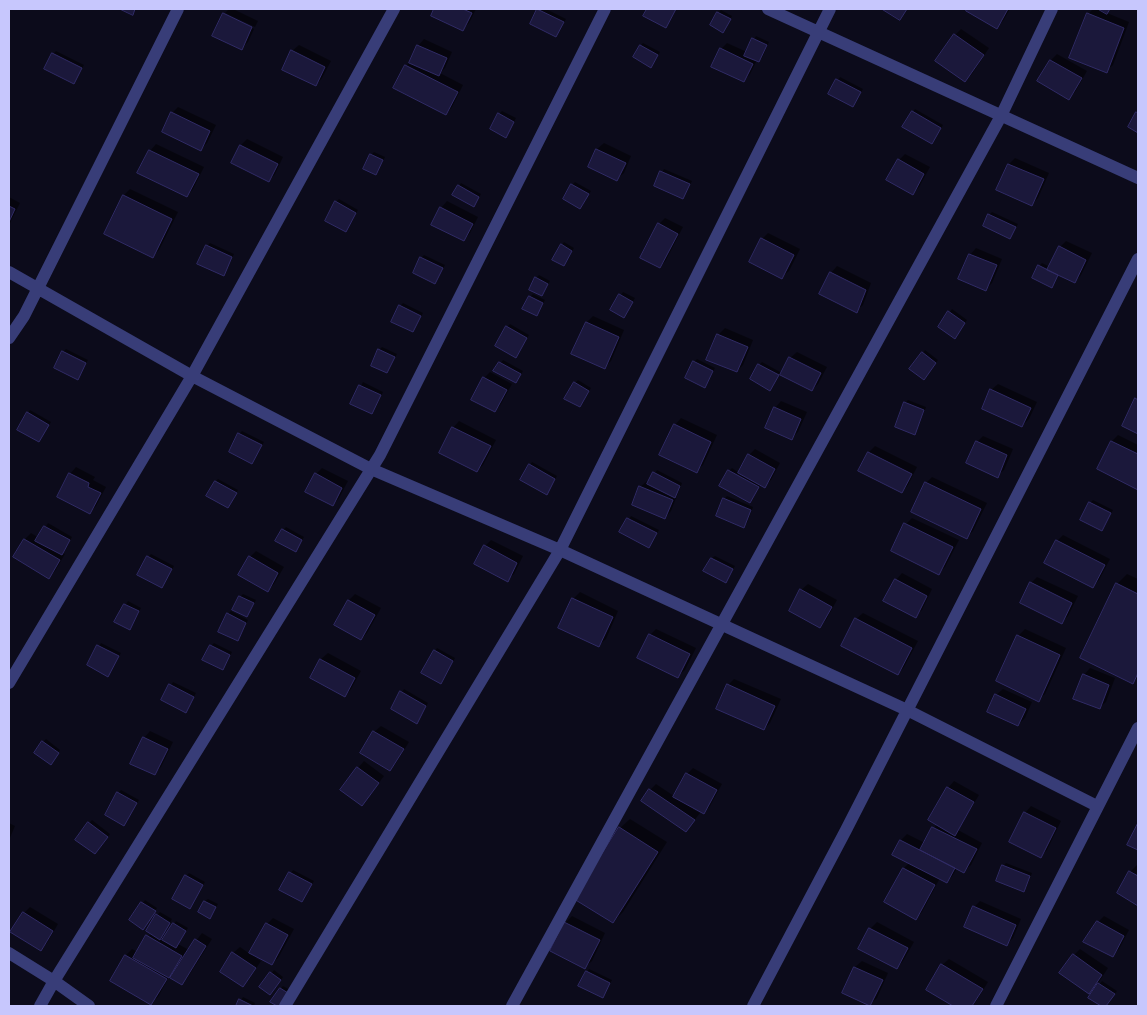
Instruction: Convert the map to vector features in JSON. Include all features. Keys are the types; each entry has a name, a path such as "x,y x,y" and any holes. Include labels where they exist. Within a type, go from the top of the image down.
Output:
{"street":[{"path":"9,338 24,316 178,9"},
{"path":"9,683 192,376 394,9"},
{"path":"40,1006 385,446 605,9"},
{"path":"768,9 1138,178"},
{"path":"285,1006 560,550 830,9"},
{"path":"512,1006 1001,116 1052,9"},
{"path":"753,1006 846,830 1138,259"},
{"path":"9,272 192,376 371,469 560,550 907,710 1097,806"},
{"path":"996,1006 1138,728"},
{"path":"9,953 54,981 89,1006"}],"building":[{"path":"120,9 135,9 133,15"},
{"path":"434,9 463,9 472,13 463,31 431,16"},
{"path":"537,9 564,22 556,37 530,24"},
{"path":"647,9 676,9 666,28 643,16"},
{"path":"882,9 907,9 900,20"},
{"path":"967,9 1008,9 997,29 966,11"},
{"path":"1098,9 1110,9 1107,14"},
{"path":"717,12 731,19 723,33 710,25"},
{"path":"223,13 252,27 242,50 212,36"},
{"path":"1087,13 1124,28 1107,73 1069,58"},
{"path":"954,34 984,55 965,82 935,61"},
{"path":"752,38 767,45 759,62 744,56"},
{"path":"417,45 447,58 439,76 409,63"},
{"path":"640,45 658,55 651,68 633,57"},
{"path":"720,48 753,64 744,82 711,67"},
{"path":"291,50 325,67 316,86 282,70"},
{"path":"52,53 82,68 74,84 44,69"},
{"path":"1050,60 1082,78 1069,100 1037,81"},
{"path":"405,65 458,92 446,115 393,88"},
{"path":"836,79 861,92 853,107 828,94"},
{"path":"912,111 941,128 932,144 902,127"},
{"path":"171,112 210,131 201,151 162,132"},
{"path":"1136,112 1138,113 1138,133 1128,127"},
{"path":"498,113 514,122 506,138 490,129"},
{"path":"240,145 278,164 269,182 231,163"},
{"path":"596,149 626,163 617,181 588,167"},
{"path":"149,150 199,174 187,197 137,173"},
{"path":"370,154 383,160 376,175 363,169"},
{"path":"898,159 924,174 913,195 886,180"},
{"path":"1008,164 1044,179 1032,206 996,190"},
{"path":"660,171 690,184 683,199 654,186"},
{"path":"571,184 589,194 580,209 563,199"},
{"path":"458,185 479,197 474,207 452,195"},
{"path":"123,195 172,219 153,258 104,234"},
{"path":"335,201 356,213 346,232 325,221"},
{"path":"9,206 15,209 9,222"},
{"path":"440,207 473,224 464,241 431,225"},
{"path":"988,214 1016,227 1010,239 983,226"},
{"path":"658,223 678,234 660,268 640,258"},
{"path":"761,238 794,255 782,279 749,262"},
{"path":"561,244 572,251 564,266 552,260"},
{"path":"206,245 232,257 224,276 197,264"},
{"path":"1059,246 1086,260 1075,283 1047,270"},
{"path":"969,254 997,265 986,291 958,279"},
{"path":"420,257 443,268 435,284 413,273"},
{"path":"1038,265 1058,275 1052,288 1032,278"},
{"path":"830,272 866,290 857,313 819,294"},
{"path":"535,277 548,284 542,296 529,290"},
{"path":"619,294 633,302 624,318 610,310"},
{"path":"529,296 543,303 537,316 522,309"},
{"path":"399,305 421,316 413,332 391,322"},
{"path":"948,311 965,323 955,339 938,327"},
{"path":"586,322 619,337 605,369 571,354"},
{"path":"506,326 527,338 516,358 495,346"},
{"path":"717,334 748,347 737,372 706,360"},
{"path":"378,349 395,357 387,373 371,366"},
{"path":"62,351 86,363 78,380 54,368"},
{"path":"922,352 936,363 924,380 909,369"},
{"path":"789,357 821,373 812,391 780,375"},
{"path":"693,361 713,371 705,388 685,378"},
{"path":"499,362 521,374 516,383 493,371"},
{"path":"758,364 779,375 770,391 750,379"},
{"path":"483,377 507,390 495,412 471,400"},
{"path":"574,382 589,391 580,407 564,399"},
{"path":"359,385 381,395 372,414 350,404"},
{"path":"990,389 1031,408 1022,427 982,409"},
{"path":"1135,398 1138,400 1138,434 1122,426"},
{"path":"904,402 924,410 915,435 895,427"},
{"path":"774,407 801,419 792,440 765,428"},
{"path":"27,412 49,425 39,442 17,430"},
{"path":"674,424 711,442 697,473 659,455"},
{"path":"452,427 491,446 477,472 439,453"},
{"path":"238,433 262,445 252,464 229,452"},
{"path":"976,441 1007,455 998,478 966,463"},
{"path":"1111,441 1138,454 1138,490 1097,469"},
{"path":"868,452 912,474 902,493 858,471"},
{"path":"748,454 775,469 765,488 738,473"},
{"path":"529,464 555,479 547,495 520,480"},
{"path":"728,470 759,487 750,503 719,486"},
{"path":"653,472 680,486 675,498 647,484"},
{"path":"69,473 89,483 88,487 101,493 90,514 57,497"},
{"path":"315,473 342,488 333,506 305,492"},
{"path":"215,481 237,493 228,508 206,496"},
{"path":"925,482 981,509 967,539 911,512"},
{"path":"639,486 673,500 665,519 632,505"},
{"path":"723,498 751,510 744,528 716,516"},
{"path":"1089,502 1111,513 1102,531 1080,520"},
{"path":"627,518 657,533 649,548 619,532"},
{"path":"904,523 953,547 939,575 891,551"},
{"path":"44,526 70,540 62,555 35,541"},
{"path":"282,529 302,540 296,552 275,541"},
{"path":"24,539 60,560 49,579 13,557"},
{"path":"1056,540 1105,565 1093,588 1044,563"},
{"path":"484,545 517,563 508,582 474,564"},
{"path":"147,556 172,569 162,588 137,575"},
{"path":"249,556 278,573 268,592 238,575"},
{"path":"711,558 733,569 726,583 703,571"},
{"path":"895,579 927,596 916,618 883,601"},
{"path":"1030,582 1072,603 1062,624 1020,603"},
{"path":"1116,583 1138,594 1138,673 1133,684 1080,658"},
{"path":"800,589 832,607 820,628 789,611"},
{"path":"239,596 254,603 247,617 232,610"},
{"path":"572,598 613,617 599,647 558,628"},
{"path":"348,600 375,615 361,640 334,625"},
{"path":"124,604 139,611 130,630 114,622"},
{"path":"227,613 246,623 238,641 218,632"},
{"path":"855,618 912,648 898,675 841,646"},
{"path":"649,634 690,654 678,678 637,658"},
{"path":"1017,635 1060,655 1039,702 996,681"},
{"path":"97,645 119,656 108,677 87,665"},
{"path":"210,645 230,655 223,670 202,660"},
{"path":"434,650 453,661 441,684 421,673"},
{"path":"320,659 355,678 345,697 310,678"},
{"path":"1083,674 1109,685 1100,709 1073,699"},
{"path":"169,684 194,697 186,713 161,700"},
{"path":"727,684 775,706 764,730 716,709"},
{"path":"400,691 426,706 417,724 391,709"},
{"path":"995,694 1026,709 1018,726 987,712"},
{"path":"373,731 404,749 390,771 360,753"},
{"path":"143,737 168,749 155,775 130,764"},
{"path":"42,741 59,753 51,765 34,753"},
{"path":"357,767 379,783 362,806 340,790"},
{"path":"686,773 717,790 704,814 673,797"},
{"path":"947,787 974,802 955,836 928,820"},
{"path":"649,789 695,820 686,832 641,801"},
{"path":"117,792 137,803 124,826 105,815"},
{"path":"1024,812 1056,828 1041,858 1009,842"},
{"path":"88,822 108,837 95,854 75,840"},
{"path":"1138,823 1138,850 1127,845"},
{"path":"619,827 658,852 613,923 574,899"},
{"path":"932,827 977,849 964,873 920,850"},
{"path":"900,840 955,868 947,883 892,855"},
{"path":"1002,865 1030,876 1024,892 996,881"},
{"path":"903,868 935,885 916,920 884,902"},
{"path":"1129,871 1138,876 1138,906 1117,893"},
{"path":"289,872 312,884 302,902 279,890"},
{"path":"185,875 203,885 190,909 172,899"},
{"path":"204,901 216,907 210,919 198,912"},
{"path":"141,902 156,911 143,930 129,920"},
{"path":"973,906 1016,925 1007,946 964,927"},
{"path":"23,912 53,931 41,951 10,932"},
{"path":"156,914 170,923 160,940 146,931"},
{"path":"1097,921 1124,936 1113,957 1083,942"},
{"path":"564,922 600,940 585,969 550,951"},
{"path":"173,923 186,931 176,948 162,940"},
{"path":"266,923 288,935 272,965 249,953"},
{"path":"869,928 908,948 897,969 858,949"},
{"path":"146,935 182,956 169,978 133,958"},
{"path":"195,939 206,946 182,985 170,978"},
{"path":"232,952 256,968 243,987 220,972"},
{"path":"1073,954 1102,975 1089,994 1059,973"},
{"path":"125,955 167,979 151,1005 110,981"},
{"path":"941,964 983,989 972,1006 953,1006 926,990"},
{"path":"854,967 883,980 870,1006 842,993"},
{"path":"586,971 610,983 603,998 578,986"},
{"path":"270,972 281,980 270,995 259,987"},
{"path":"1098,983 1115,994 1106,1006 1101,1006 1088,998"},
{"path":"280,988 288,993 280,1006 277,1006 270,1002"},
{"path":"239,999 253,1006 236,1006"}]}
